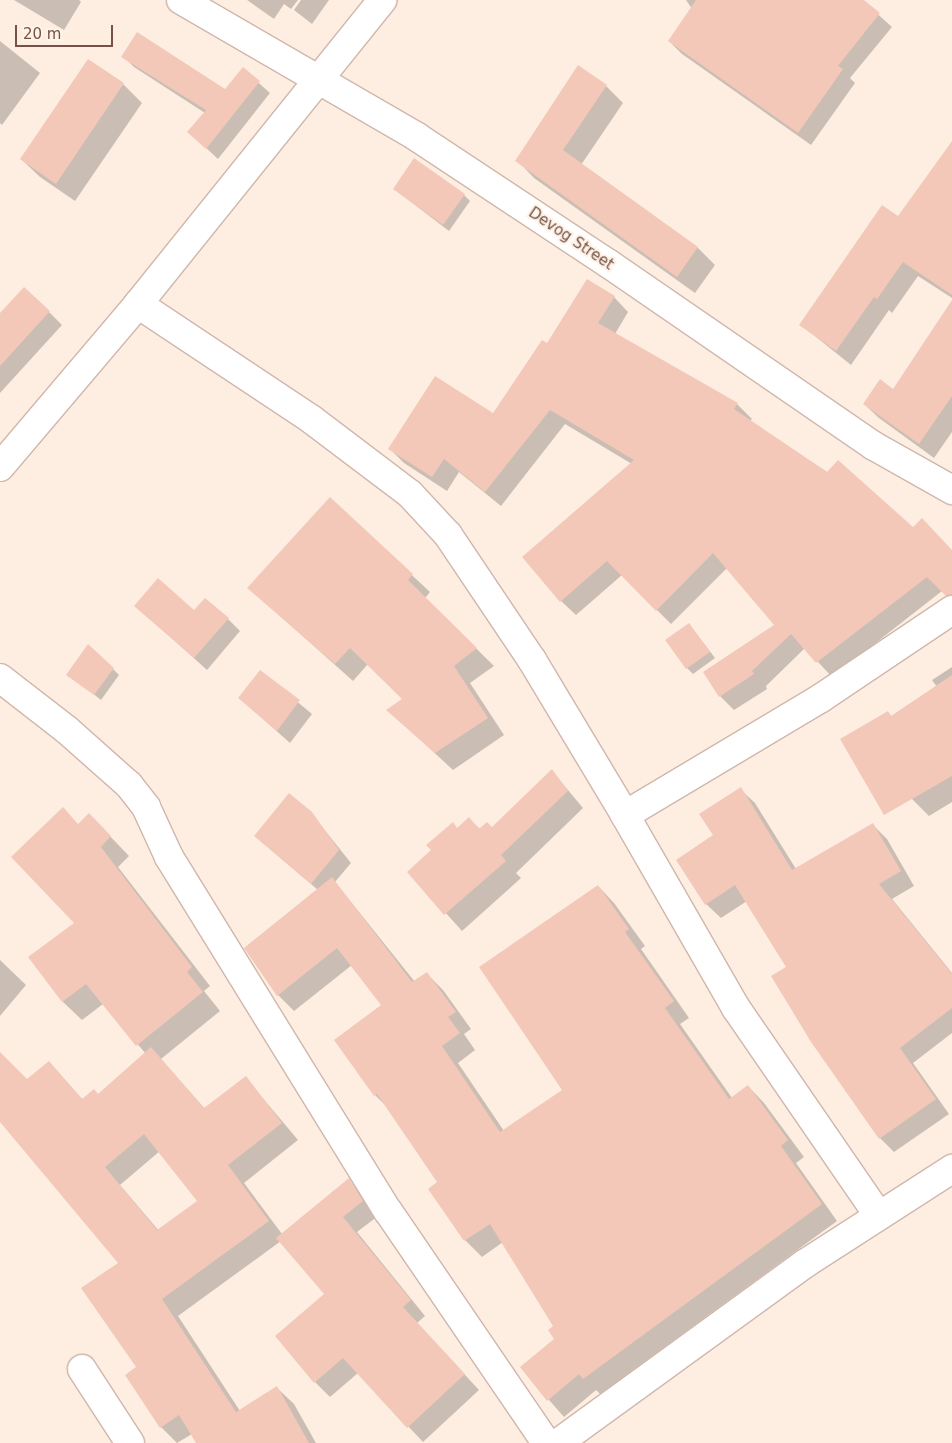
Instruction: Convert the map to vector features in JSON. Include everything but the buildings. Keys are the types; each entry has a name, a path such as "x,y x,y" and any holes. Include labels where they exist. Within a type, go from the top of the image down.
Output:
{"street":[{"name":"Devog Street","path":"181,0 417,137 609,264 874,446 952,490"},
{"path":"0,468 138,304 382,0"},
{"path":"138,304 310,419 410,494 454,543 532,660 625,815 736,1008 879,1216"},
{"path":"625,815 821,698 952,610"},
{"path":"0,678 68,730 129,786 146,807 169,857 388,1211 546,1443"},
{"path":"558,1443 806,1263 952,1169"},
{"path":"82,1369 130,1443"}]}
